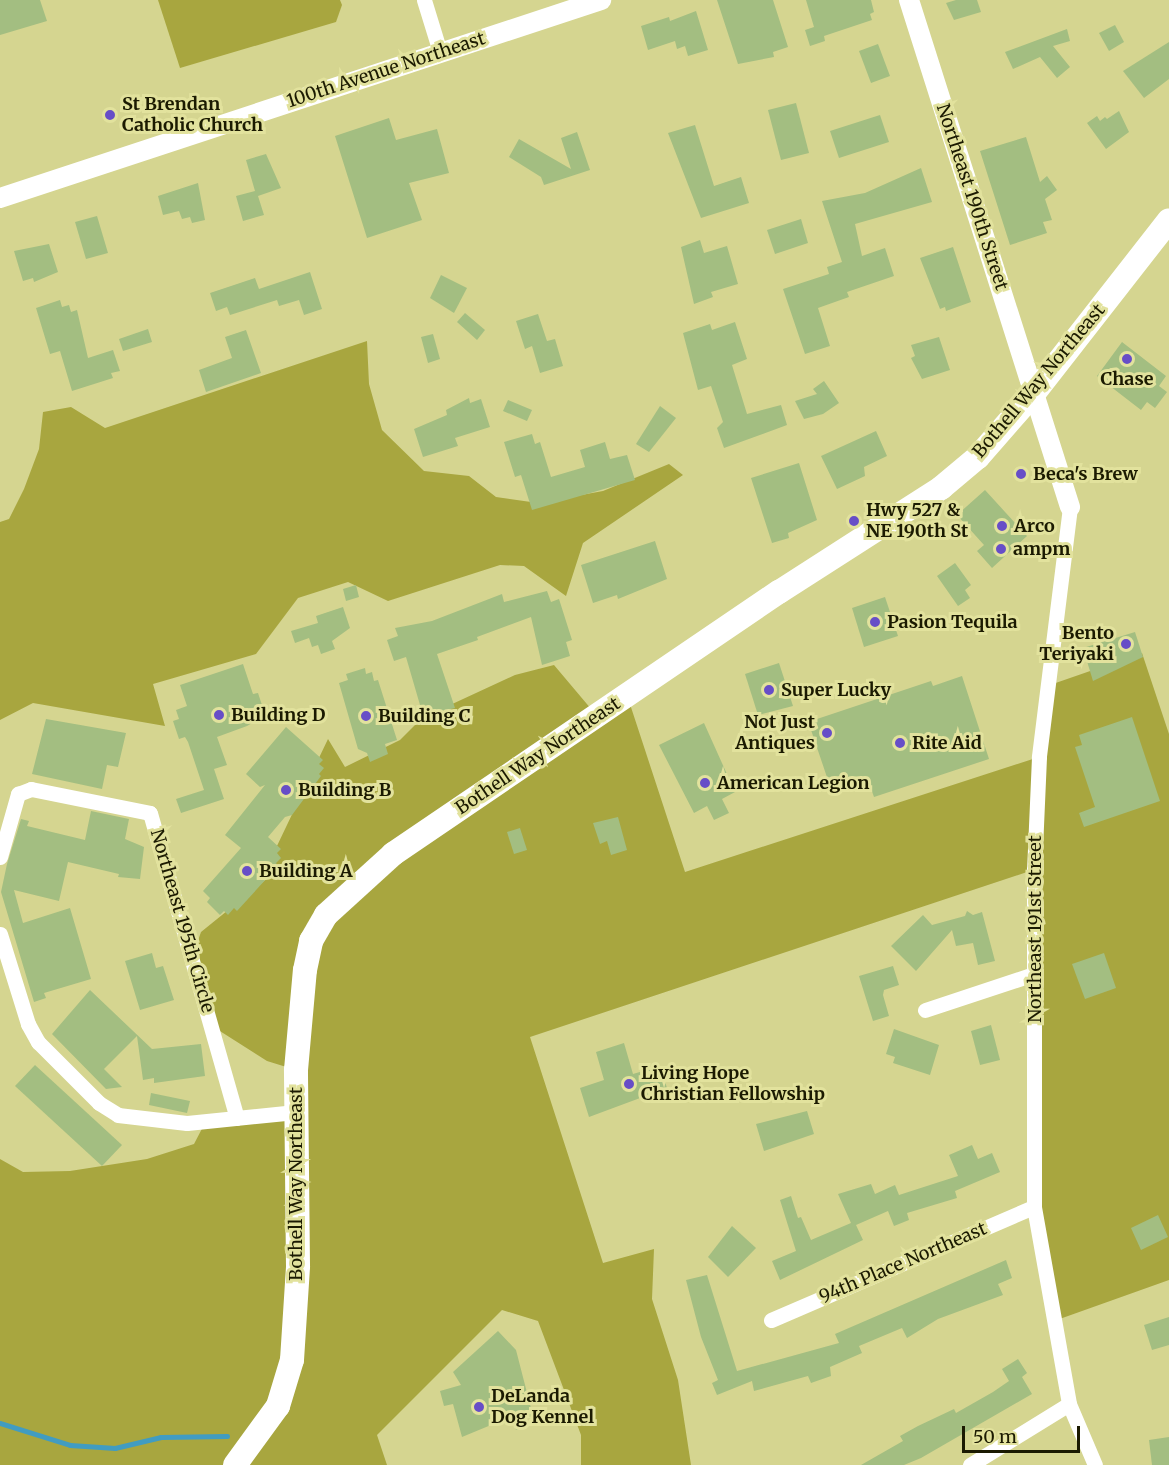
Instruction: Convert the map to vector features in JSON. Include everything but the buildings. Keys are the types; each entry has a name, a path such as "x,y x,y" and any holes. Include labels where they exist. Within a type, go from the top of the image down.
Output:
{"main road":[{"name":"Bothell Way Northeast","path":"235,1465 278,1406 292,1360 298,1266 295,1112 304,970 311,941 326,915 352,887 393,854 700,646 933,494 978,457 1034,393 1169,220"}],"street":[{"path":"424,0 440,52"},
{"name":"100th Avenue Northeast","path":"0,198 601,0"},
{"name":"Northeast 190th Street","path":"909,0 1034,393"},
{"name":"Northeast 191st Street","path":"1034,393 1070,507 1039,757 1034,870 1034,1207 1069,1404 1095,1465"},
{"name":"Northeast 195th Circle","path":"0,856 18,794 31,789 150,813 237,1118"},
{"path":"0,934 28,1024 38,1042 99,1103 118,1115 187,1123 295,1112"},
{"path":"926,1010 1034,974"},
{"name":"94th Place Northeast","path":"771,1320 1034,1207"},
{"path":"970,1465 1069,1404"}],"shaded area":[{"path":"158,0 340,0 342,5 336,22 180,68"},
{"path":"367,341 369,384 382,430 424,471 469,476 496,497 538,503 603,491 669,464 683,475 583,543 566,596 524,566 500,565 388,601 348,582 298,598 256,654 153,684 165,726 33,703 0,720 0,522 9,519 24,489 39,449 43,412 71,407 105,428"},
{"path":"1142,653 1169,734 1169,1280 1054,1321 1034,1207 1033,870 530,1037 603,1263 654,1249 652,1299 678,1380 691,1465 581,1465 581,1435 538,1321 502,1310 377,1435 387,1465 0,1465 0,1159 23,1172 70,1171 147,1159 194,1144 206,1121 295,1112 296,1070 267,1061 212,1026 193,955 201,932 269,877 276,848 328,739 345,767 400,740 422,718 515,675 554,665 597,716 627,695 685,872 1039,757 1047,686"}],"waterway":[{"path":"0,1423 70,1445 115,1448 161,1437 227,1436"}],"place":[{"name":"St Brendan Catholic Church","path":"110,115"},
{"name":"Chase","path":"1127,359"},
{"name":"Beca's Brew","path":"1021,474"},
{"name":"Hwy 527 & NE 190th St","path":"854,521"},
{"name":"Arco","path":"1002,526"},
{"name":"ampm","path":"1001,549"},
{"name":"Pasion Tequila","path":"875,622"},
{"name":"Bento Teriyaki","path":"1126,644"},
{"name":"Super Lucky","path":"769,690"},
{"name":"Building D","path":"219,715"},
{"name":"Building C","path":"366,716"},
{"name":"Not Just Antiques","path":"827,733"},
{"name":"Rite Aid","path":"900,743"},
{"name":"American Legion","path":"705,783"},
{"name":"Building B","path":"286,790"},
{"name":"Building A","path":"247,871"},
{"name":"Living Hope Christian Fellowship","path":"629,1084"},
{"name":"DeLanda Dog Kennel","path":"479,1407"}]}
